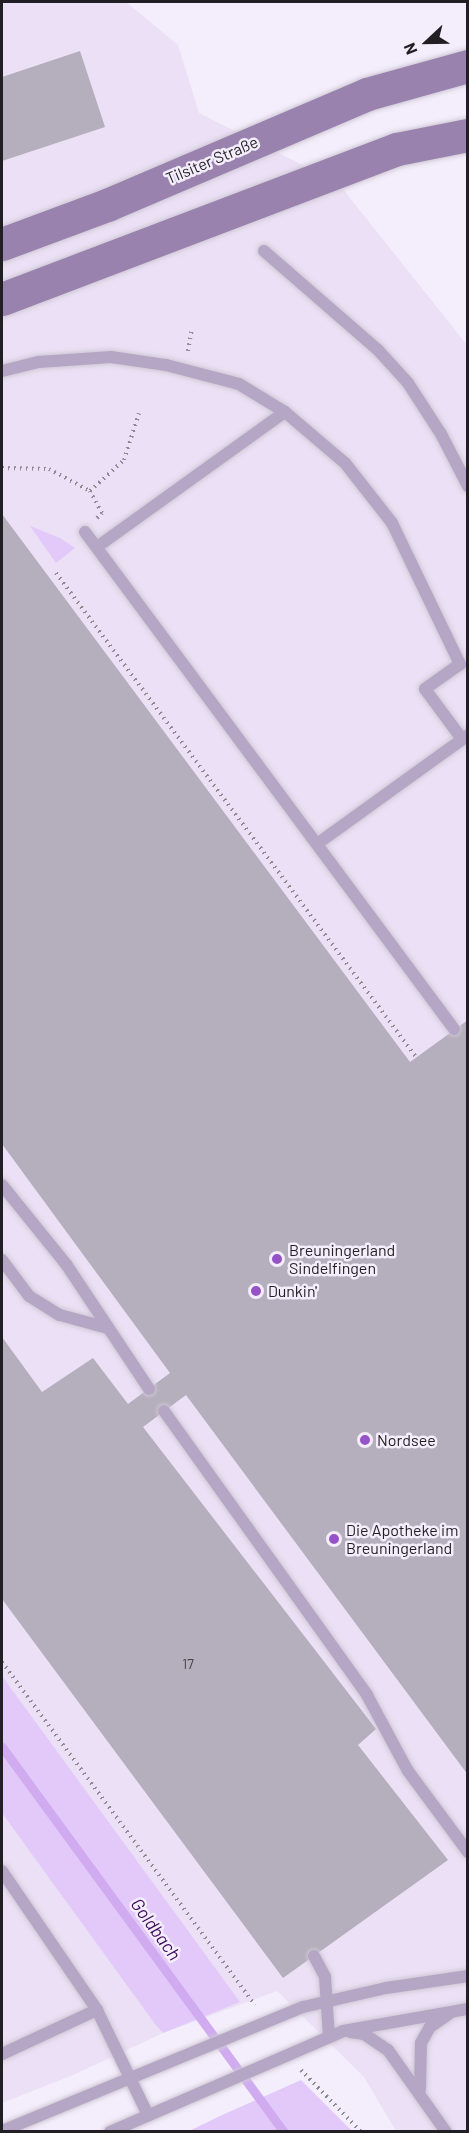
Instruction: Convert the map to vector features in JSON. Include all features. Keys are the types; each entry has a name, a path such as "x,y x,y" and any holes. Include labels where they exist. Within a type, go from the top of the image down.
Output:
{"main road":[{"name":"Tilsiter Straße","path":"2,244 107,205 358,97 468,66"},
{"path":"2,299 406,147 468,135"}],"lane":[{"path":"264,251 378,350 408,383 441,434 468,486"},
{"path":"2,371 39,362 111,357 166,365 239,384 285,412 345,463 392,523 460,664 425,689 465,738 317,844"},
{"path":"97,547 285,412"},
{"path":"85,532 454,1029"},
{"path":"2,1185 66,1264 149,1389"},
{"path":"2,1260 29,1296 60,1315 108,1328"},
{"path":"164,1412 367,1695 408,1771 468,1852"},
{"path":"2,1871 97,2010 148,2115"},
{"path":"314,1956 325,1977 329,2037"},
{"path":"2,2131 179,2056 262,2023 327,2001 468,1976"},
{"path":"110,2132 288,2057 343,2031 468,2009"},
{"path":"2,2054 97,2010"},
{"path":"420,2089 421,2043 430,2027 453,2010"},
{"path":"343,2031 364,2034 388,2050 420,2089 446,2132"}],"path":[{"path":"90,491 124,460 139,413"},
{"path":"2,468 49,469 90,491 102,513 85,532"},
{"path":"56,573 416,1057"},
{"path":"2,1662 262,2023"},
{"path":"288,2057 362,2132"}],"shaded area":[{"path":"2,2 126,2 178,45 199,113 338,183 467,345 467,2131 396,2131 364,2077 277,1991 163,2033 73,2075 2,2103"},
{"path":"30,526 60,538 75,548 56,563"},
{"path":"2,1676 240,2002 163,2033 155,2024 2,1813"},
{"path":"301,2080 352,2131 189,2131 220,2116"}],"building":[{"path":"80,51 105,127 2,161 2,77"},
{"name":"Breuningerland Sindelfingen","path":"2,514 410,1062 468,1020 468,1775 186,1395 143,1427 376,1729 358,1745 448,1860 283,1978 2,1599 2,1337 42,1392 93,1358 128,1404 170,1373 2,1144"}],"waterway":[{"name":"Goldbach","path":"2,1747 284,2132"}],"place":[{"name":"Breuningerland Sindelfingen","path":"277,1259"},
{"name":"Dunkin'","path":"256,1291"},
{"name":"Nordsee","path":"365,1440"},
{"name":"Die Apotheke im Breuningerland","path":"334,1539"}]}
